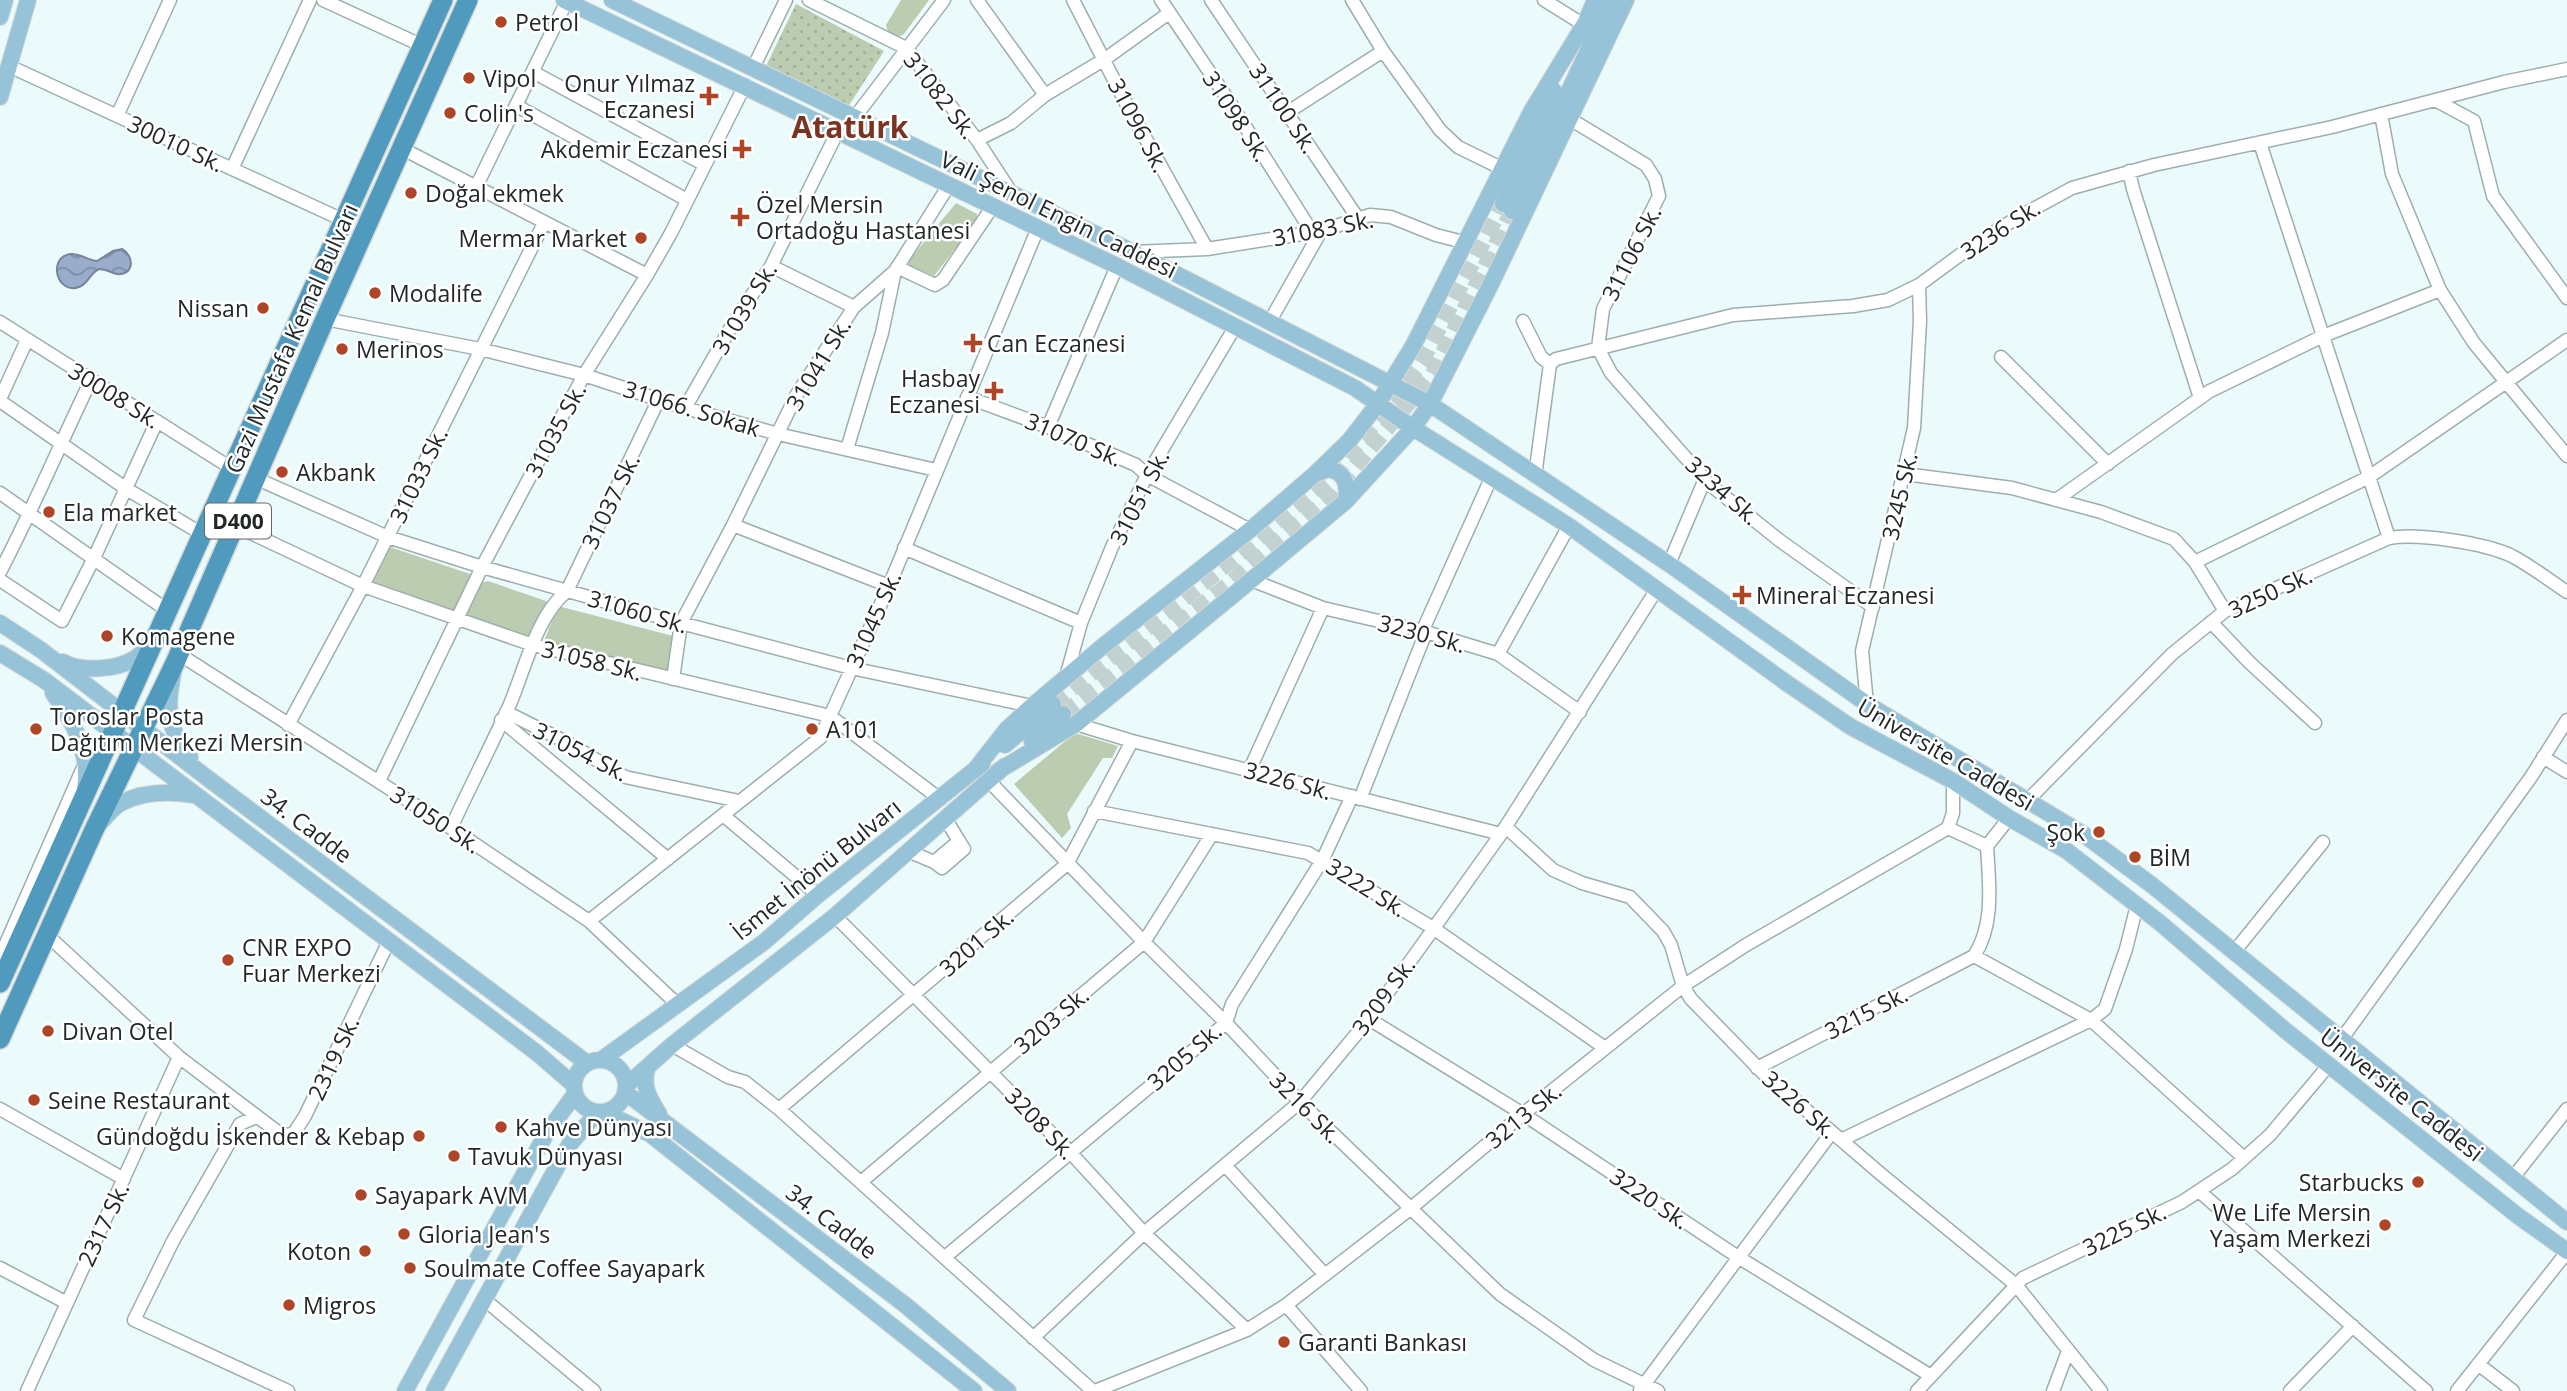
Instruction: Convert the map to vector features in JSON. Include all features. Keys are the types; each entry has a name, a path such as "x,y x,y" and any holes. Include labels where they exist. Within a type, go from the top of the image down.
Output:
{"highway":[{"name":"Gazi Mustafa Kemal Bulvarı","path":"0,983 443,0"},
{"name":"Gazi Mustafa Kemal Bulvarı","path":"0,1039 94,830 177,659 468,0"}],"main road":[{"path":"0,17 5,0"},
{"path":"0,97 28,0"},
{"name":"Vali Şenol Engin Caddesi","path":"612,0 1133,251 1430,404"},
{"path":"1595,0 1508,208 1612,0"},
{"path":"1064,714 1251,580 1346,501 1413,428 1430,404 1491,285 1626,0"},
{"name":"Vali Şenol Engin Caddesi","path":"566,1 1117,266 1356,388 1413,428"},
{"path":"987,774 1007,729 1032,706 1250,530 1349,441 1377,405 1413,346 1531,112 1584,25"},
{"name":"Üniversite Caddesi","path":"1430,404 1669,564 1867,704 2083,834 2567,1222"},
{"name":"Üniversite Caddesi","path":"1413,428 1569,526 1851,727 1953,781 2009,818 2067,851 2137,905 2286,1031 2518,1216 2567,1251"},
{"path":"1315,474 1328,469 1341,474 1347,483 1346,501"},
{"name":"34. Cadde","path":"0,623 41,650 210,780 594,1062"},
{"path":"41,650 75,668 106,668 134,660 157,637"},
{"name":"34. Cadde","path":"0,653 44,680 537,1053 574,1089"},
{"path":"177,659 171,685 169,715 176,739 210,780"},
{"path":"44,680 72,719 86,759 83,802"},
{"name":"İsmet İnönü Bulvarı","path":"626,1089 672,1045 835,916 945,818 987,774 1064,714"},
{"name":"İsmet İnönü Bulvarı","path":"594,1062 764,942 818,895 940,799 987,774 1064,714"},
{"path":"94,830 119,804 147,794 172,791 196,795"},
{"path":"405,1391 546,1134 574,1089 576,1076 594,1062 611,1062 623,1073 626,1089 620,1104 601,1113 569,1145 434,1391"},
{"path":"647,1069 644,1081 647,1095 664,1123"},
{"path":"574,1089 583,1107 601,1113"},
{"name":"34. Cadde","path":"626,1089 664,1123 904,1304 1008,1391"},
{"name":"34. Cadde","path":"601,1113 650,1134 974,1391"}],"street":[{"path":"117,116 170,0"},
{"path":"232,169 310,0"},
{"path":"323,0 423,46"},
{"path":"753,68 786,0"},
{"name":"31082 Sk.","path":"810,0 906,48 977,139 1013,195"},
{"path":"855,117 944,0"},
{"path":"977,0 1045,95"},
{"name":"31096 Sk.","path":"1073,0 1128,107 1207,249"},
{"name":"31098 Sk.","path":"1161,0 1317,232"},
{"name":"31100 Sk.","path":"1211,0 1357,217"},
{"path":"1352,0 1383,51 1440,130 1458,147 1503,169"},
{"path":"1544,0 1584,25"},
{"path":"476,187 566,1"},
{"path":"977,139 1010,123 1045,95 1105,59 1170,13"},
{"path":"1288,112 1383,51"},
{"name":"30010 Sk.","path":"9,66 342,220"},
{"name":"3236 Sk.","path":"1550,364 1556,359 1733,315 1853,306 1888,300 1919,285 1968,249 2046,200 2072,188 2129,171 2260,143 2567,69"},
{"path":"533,72 705,165"},
{"name":"31035 Sk.","path":"379,782 482,567 584,375 647,275 745,85"},
{"path":"2435,100 2474,121 2493,196 2567,298"},
{"path":"517,106 687,201"},
{"path":"2381,114 2392,174 2440,290 2474,343 2567,456"},
{"name":"31106 Sk.","path":"1570,119 1646,164 1655,178 1659,196 1603,309 1598,348"},
{"name":"31039 Sk.","path":"685,408 731,327 771,266 838,131"},
{"path":"2260,143 2389,537"},
{"path":"401,148 647,275"},
{"path":"2129,171 2200,398"},
{"name":"31041 Sk.","path":"673,679 681,623 733,525 797,394 854,307 896,269 950,185"},
{"path":"847,449 883,333 896,269 935,285 943,280 993,206"},
{"name":"31083 Sk.","path":"1133,251 1207,249 1317,232 1370,215 1391,217 1467,243"},
{"name":"31033 Sk.","path":"288,725 388,537 544,223"},
{"name":"31045 Sk.","path":"589,920 820,738 889,586 1038,228"},
{"path":"1270,321 1317,232"},
{"path":"771,266 854,307"},
{"path":"1048,427 1117,266"},
{"name":"3245 Sk.","path":"1867,704 1862,651 1914,428 1920,321 1919,285"},
{"path":"2056,500 2210,391 2323,335 2440,290"},
{"name":"31066. Sokak","path":"325,319 480,349 584,375 685,408 778,434 936,471"},
{"path":"1523,321 1541,358 1550,364 1535,476"},
{"name":"30008 Sk.","path":"0,322 231,468"},
{"name":"31051 Sk.","path":"1066,677 1081,623 1112,547 1147,475 1235,327"},
{"path":"27,340 0,400 125,488 202,534"},
{"path":"2195,562 2369,477 2567,340"},
{"name":"3234 Sk.","path":"1598,348 1611,373 1705,479 1779,540 1873,607"},
{"path":"2001,357 2108,464"},
{"path":"0,572 30,515 91,380"},
{"name":"31070 Sk.","path":"967,397 1048,427 1136,465 1147,475 1250,530"},
{"name":"31037 Sk.","path":"451,828 554,601 567,591 659,399"},
{"path":"0,580 62,621 157,421"},
{"path":"1905,474 2012,488 2102,512 2174,539 2195,562 2225,611"},
{"name":"3205 Sk.","path":"945,1257 1226,1023 1232,1004 1323,859 1356,798 1492,476"},
{"name":"31060 Sk.","path":"255,478 388,537 482,567 851,668 1032,706"},
{"path":"1669,564 1705,479"},
{"path":"0,493 168,611"},
{"path":"733,525 889,586"},
{"name":"31058 Sk.","path":"236,526 363,586 533,645 830,716 940,799"},
{"path":"1498,654 1569,526"},
{"name":"3250 Sk.","path":"2028,800 2172,654 2225,611 2389,537 2409,535 2492,549 2511,556 2567,592"},
{"path":"904,548 1081,623"},
{"name":"3230 Sk.","path":"1251,580 1323,608 1424,632 1498,654 1580,712"},
{"name":"3209 Sk.","path":"1033,1338 1144,1233 1300,1102 1369,1019 1503,831 1657,589"},
{"path":"1250,769 1323,608"},
{"path":"2211,622 2249,663 2315,723"},
{"name":"31050 Sk.","path":"177,659 379,782 589,920 677,1004"},
{"name":"3226 Sk.","path":"1064,714 1132,740 1356,798 1503,831 1553,870 1582,883 1630,897 1662,931 1671,945 1683,986 1692,999 1757,1068 2016,1285 2101,1391"},
{"path":"504,716 668,859"},
{"name":"31054 Sk.","path":"504,716 568,743 625,777 739,801"},
{"path":"2341,1040 2567,720"},
{"name":"3201 Sk.","path":"779,1109 1067,864 1132,740"},
{"path":"2543,757 2567,772"},
{"path":"0,957 86,759"},
{"name":"3216 Sk.","path":"987,774 1067,864 1226,1023 1300,1102 1500,1294 1594,1360 1642,1388 1658,1391"},
{"path":"1953,781 1953,813 1948,828 1987,846"},
{"name":"3222 Sk.","path":"1094,811 1308,853 1323,859 1433,928 1605,1048"},
{"path":"723,815 818,895"},
{"path":"908,850 934,862 958,841 945,818"},
{"path":"2009,818 1987,846 1990,898 1984,941 1974,956 2091,1020 2244,1158"},
{"name":"3213 Sk.","path":"1094,1391 1247,1330 1286,1305 1410,1209 1683,986 1746,945 1948,828"},
{"name":"3203 Sk.","path":"861,1182 1144,942 1212,834"},
{"path":"2234,953 2323,842"},
{"path":"1642,1388 1738,1257 1836,1136 2091,1020 2105,1009 2126,949 2137,905"},
{"name":"3208 Sk.","path":"835,916 1070,1152 1144,1233 1247,1330"},
{"path":"47,935 180,1057 256,1117 240,1124 173,1241 134,1320 288,1391"},
{"name":"2319 Sk.","path":"256,1117 283,1136 294,1133 389,941"},
{"name":"3215 Sk.","path":"1757,1068 1974,956"},
{"name":"3220 Sk.","path":"1369,1019 1523,1114 1738,1257 1931,1376"},
{"path":"672,1045 728,1077 745,1082 779,1109 1094,1391"},
{"name":"2317 Sk.","path":"27,1391 180,1057"},
{"name":"3225 Sk.","path":"1917,1391 2023,1278 2182,1202 2199,1191 2270,1135 2329,1065"},
{"path":"0,1109 124,1179"},
{"path":"2512,1179 2567,1109"},
{"path":"1225,1165 1325,1275"},
{"path":"2199,1191 2427,1391"},
{"path":"2457,1391 2567,1251"},
{"path":"0,1268 67,1303"},
{"path":"485,1300 594,1391"},
{"path":"1286,1305 1361,1391"},
{"path":"2290,1391 2353,1326"},
{"path":"2053,1391 2068,1351"},
{"path":"2478,1364 2513,1391"}],"green space":[{"path":"901,0 929,0 904,34 898,37 888,32 886,25"},
{"path":"796,4 884,51 848,107 766,66"},
{"path":"956,203 977,214 976,222 934,276 909,265 909,260"},
{"path":"390,547 470,574 454,612 371,582 385,550"},
{"path":"488,581 549,602 533,638 463,616 480,583"},
{"path":"558,606 673,636 667,673 544,641"},
{"path":"1075,733 1118,746 1112,758 1103,758 1067,814 1071,828 1062,838 1014,784"}],"water":[{"path":"122,249 131,261 127,272 117,274 99,269 79,287 71,288 60,281 57,268 63,257 74,254 97,261"}],"tunnel":[{"path":"1053,704 1252,544 1338,469 1421,363 1503,204"},
{"path":"1063,714 1229,584 1328,498 1433,374 1512,211"}],"place":[{"name":"Petrol","path":"501,22"},
{"name":"Vipol","path":"469,78"},
{"name":"Onur Yılmaz Eczanesi","path":"709,96"},
{"name":"Colin's","path":"450,113"},
{"name":"Akdemir Eczanesi","path":"742,149"},
{"name":"Doğal ekmek","path":"411,193"},
{"name":"Özel Mersin Ortadoğu Hastanesi","path":"740,217"},
{"name":"Mermar Market","path":"641,238"},
{"name":"Modalife","path":"375,293"},
{"name":"Nissan","path":"263,308"},
{"name":"Can Eczanesi","path":"973,343"},
{"name":"Merinos","path":"342,349"},
{"name":"Hasbay Eczanesi","path":"994,391"},
{"name":"Akbank","path":"282,472"},
{"name":"Ela market","path":"49,512"},
{"name":"Mineral Eczanesi","path":"1742,595"},
{"name":"Komagene","path":"107,636"},
{"name":"Toroslar Posta Dağıtım Merkezi Mersin","path":"36,729"},
{"name":"A101","path":"812,729"},
{"name":"Şok","path":"2099,832"},
{"name":"BİM","path":"2135,857"},
{"name":"CNR EXPO Fuar Merkezi","path":"228,960"},
{"name":"Divan Otel","path":"48,1031"},
{"name":"Seine Restaurant","path":"34,1100"},
{"name":"Kahve Dünyası","path":"501,1127"},
{"name":"Gündoğdu İskender & Kebap","path":"419,1136"},
{"name":"Tavuk Dünyası","path":"454,1156"},
{"name":"Starbucks","path":"2418,1182"},
{"name":"Sayapark AVM","path":"361,1195"},
{"name":"We Life Mersin Yaşam Merkezi","path":"2385,1225"},
{"name":"Gloria Jean's","path":"404,1234"},
{"name":"Koton","path":"365,1251"},
{"name":"Soulmate Coffee Sayapark","path":"410,1268"},
{"name":"Migros","path":"289,1305"},
{"name":"Garanti Bankası","path":"1284,1342"}],"district":[{"name":"Atatürk","path":"850,126"}]}
